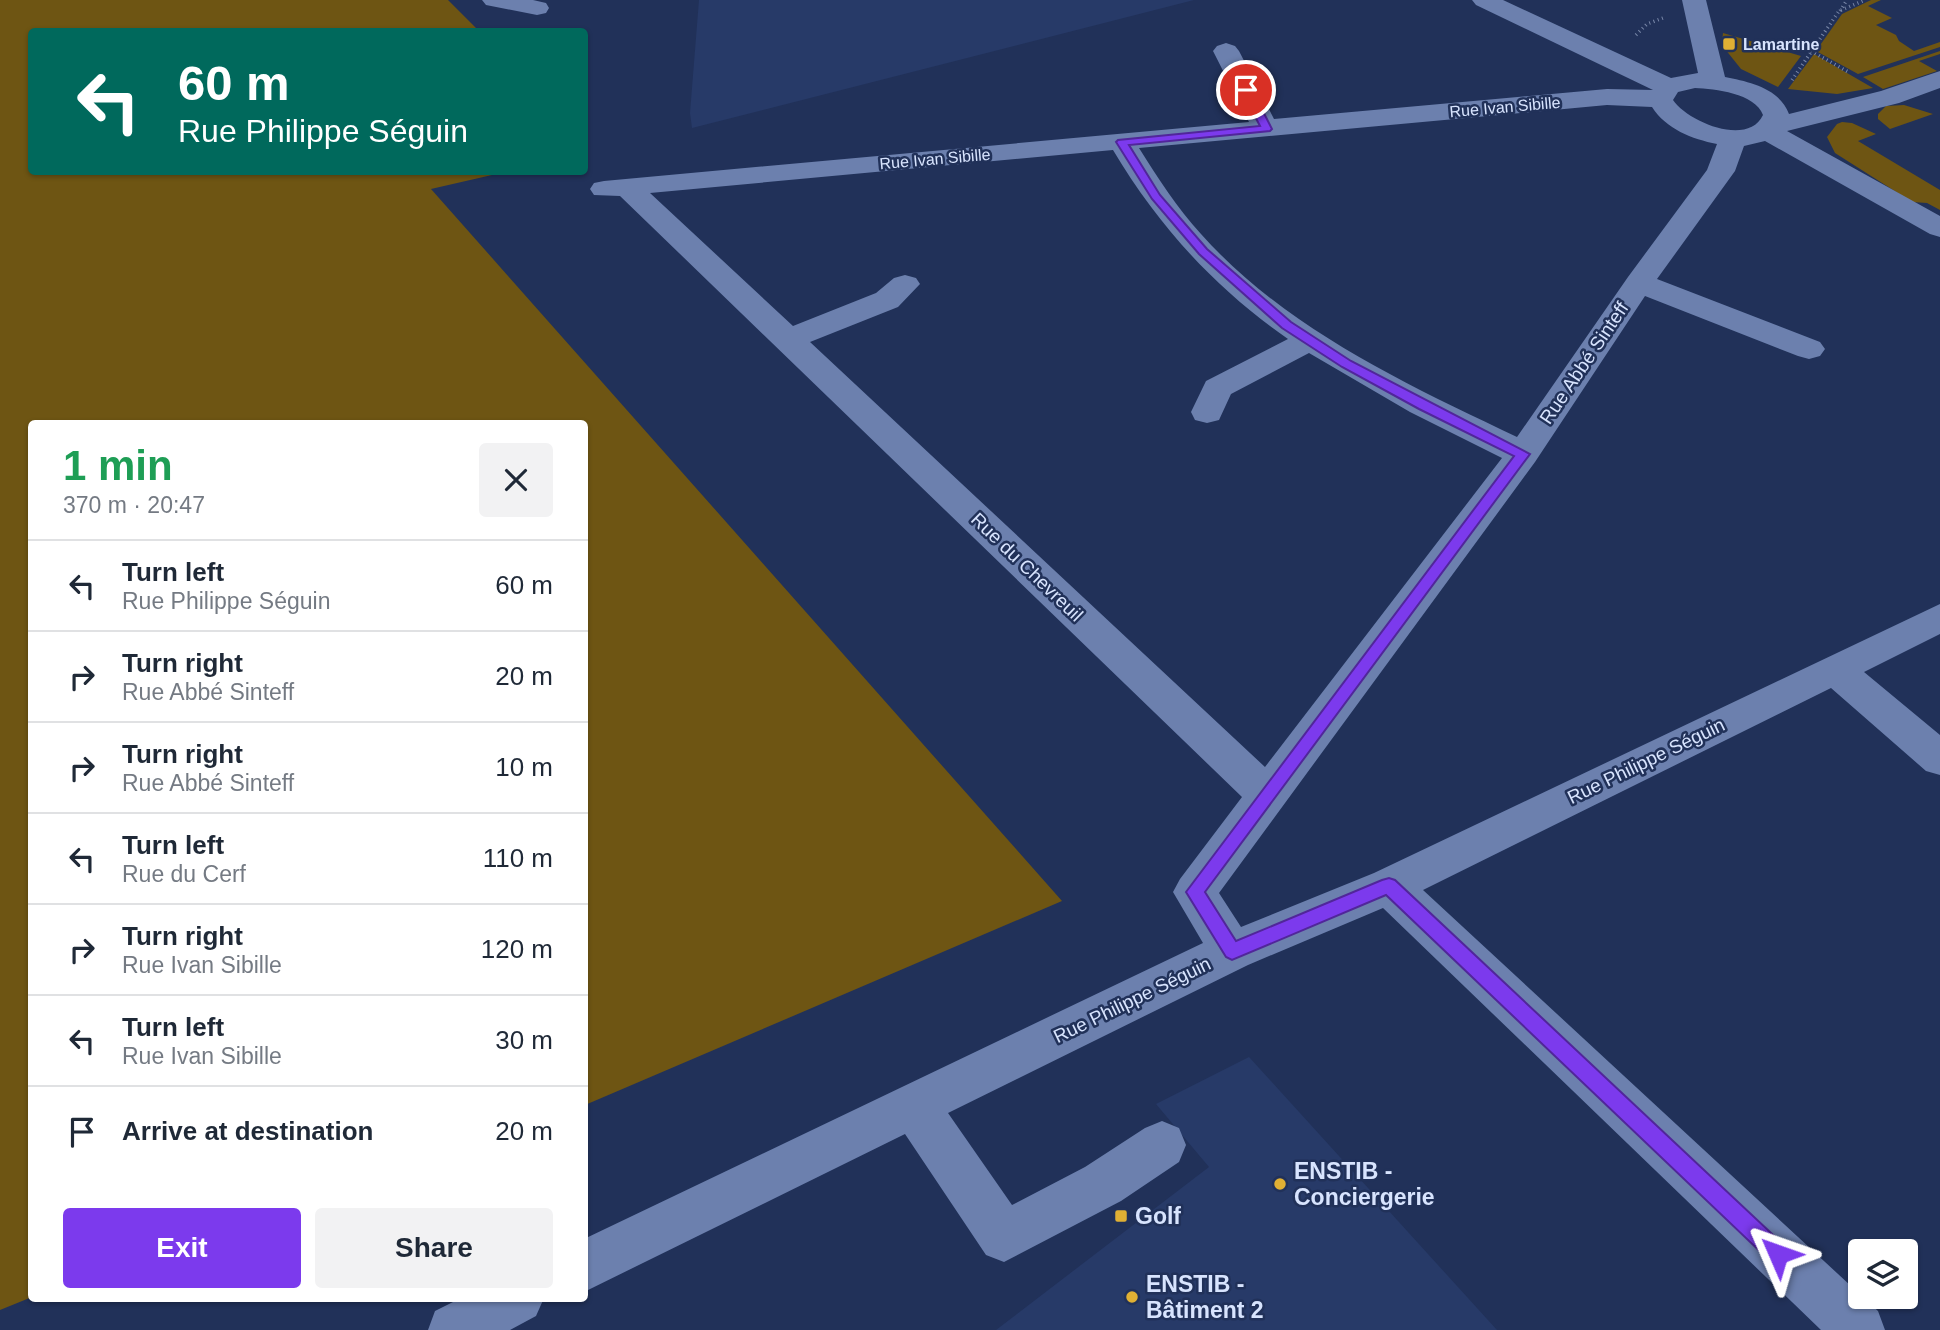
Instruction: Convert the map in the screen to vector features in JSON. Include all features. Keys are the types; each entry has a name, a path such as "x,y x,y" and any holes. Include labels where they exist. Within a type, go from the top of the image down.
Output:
{"street":[{"path":"494,0 537,8"},
{"path":"1484,0 1619,64 1664,94 1671,117 1715,135 1756,131 1849,107 1940,79"},
{"path":"1696,10 1713,80 1770,98 1849,107"},
{"path":"1226,51 1266,129"},
{"name":"Rue Ivan Sibille","path":"616,188 1607,97 1664,94 1687,81 1713,80"},
{"path":"1756,131 1774,120 1770,98"},
{"path":"1756,131 1940,228"},
{"name":"Rue Abbé Sinteff","path":"1232,951 1195,892 1523,454 1639,283 1720,171 1756,131"},
{"path":"1122,142 1156,197 1203,252 1267,309 1347,364 1424,406 1523,454"},
{"name":"Rue du Chevreuil","path":"616,188 788,340 1266,794"},
{"name":"Rue Abbé Sinteff","path":"1639,283 1809,349"},
{"path":"788,340 887,300 905,284"},
{"path":"1207,412 1217,388 1310,340"},
{"name":"Rue Philippe Séguin","path":"588,1264 1232,951 1389,886 1940,618"},
{"path":"1835,669 1940,760"},
{"path":"1389,886 1859,1330"},
{"path":"915,1107 1004,1237 1103,1185 1162,1145"},
{"path":"454,1330 511,1302"}],"path":[{"path":"1770,98 1847,0"},
{"path":"1839,11 1864,0"},
{"path":"1619,64 1634,57 1634,38 1647,24 1696,10"}],"shaded area":[{"path":"0,0 448,0 476,28 28,28 28,175 492,175 431,189 1062,901 588,1104 588,420 28,420 28,1299 0,1310"},
{"path":"699,0 1194,0 692,128 690,113"},
{"path":"1871,0 1881,0 1868,6 1892,18 1876,25 1896,35 1899,41 1914,51 1940,42 1940,47 1858,74 1816,51 1842,14"},
{"path":"1723,33 1801,56 1778,87 1741,69 1725,49 1731,49 1729,43 1722,42"},
{"path":"1940,51 1940,54 1919,61 1937,71 1883,89 1863,77"},
{"path":"1814,54 1873,88 1837,94 1788,89"},
{"path":"1904,105 1933,114 1890,129 1878,119 1878,114 1886,106"},
{"path":"1852,123 1876,134 1858,141 1940,190 1940,210 1927,203 1912,202 1835,153 1827,137 1837,124"},
{"path":"1249,1057 1497,1330 996,1330 1209,1167 1156,1104"}],"place":[{"name":"Lamartine","path":"1729,44"},
{"name":"ENSTIB - Conciergerie","path":"1280,1184"},
{"name":"Golf","path":"1121,1216"},
{"name":"ENSTIB - Bâtiment 2","path":"1132,1297"}],"route":[{"path":"1246,90 1266,129 1122,142 1156,197 1203,252 1287,325 1347,364 1424,406 1523,454 1195,892 1232,951 1389,886 1778,1254"}]}
